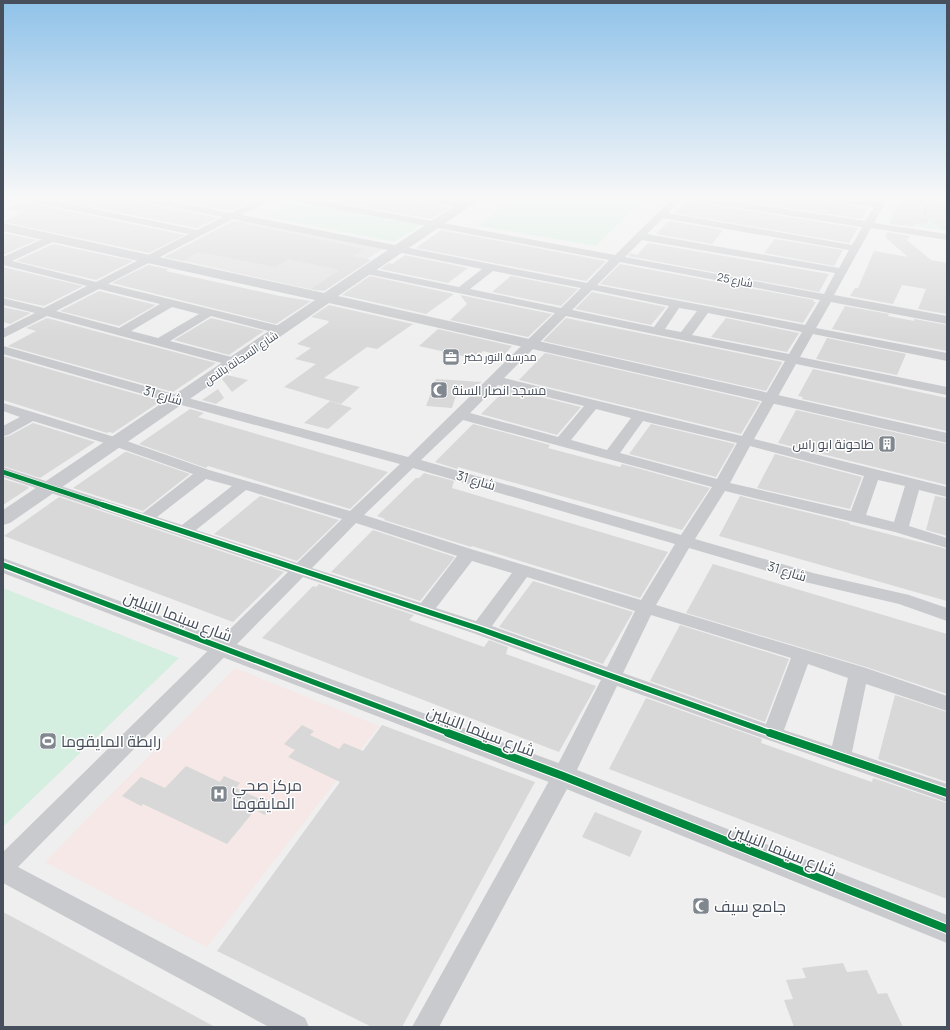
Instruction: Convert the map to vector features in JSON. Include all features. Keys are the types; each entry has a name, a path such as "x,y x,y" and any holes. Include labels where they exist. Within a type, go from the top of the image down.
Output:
{"street":[{"path":"3,262 38,245"},
{"path":"85,245 325,299 531,343 947,438"},
{"path":"3,334 175,245"},
{"path":"379,245 705,308 947,357"},
{"name":"شارع السجانة بالنص","path":"3,519 405,245"},
{"name":"شارع 25","path":"548,245 947,320"},
{"path":"3,866 353,517 460,415 630,245"},
{"path":"692,245 840,271"},
{"path":"721,250 725,245"},
{"path":"747,255 755,245"},
{"path":"837,245 854,248"},
{"path":"425,1027 563,776 646,607 685,541 721,485 772,397 856,245"},
{"path":"3,262 280,330"},
{"path":"3,271 16,265"},
{"path":"461,290 491,267"},
{"path":"366,271 657,332 794,358 947,391"},
{"path":"3,301 234,362"},
{"path":"122,332 170,303"},
{"path":"657,332 676,303"},
{"path":"684,337 705,308"},
{"path":"160,342 208,313"},
{"name":"شارع 31","path":"3,350 179,400 410,462 811,578 903,599 947,615"},
{"path":"495,380 947,492"},
{"path":"561,443 593,404"},
{"path":"3,407 116,442 204,473 353,517 468,554 802,655 947,704"},
{"path":"460,415 721,485 900,528 947,543"},
{"path":"3,432 31,416"},
{"path":"610,456 640,416"},
{"path":"3,472 480,629 840,757 947,793"},
{"path":"146,518 204,473"},
{"path":"858,518 872,474"},
{"path":"900,528 913,484"},
{"path":"185,531 243,485"},
{"path":"424,611 468,554"},
{"name":"شارع سينما النيلين","path":"3,565 563,776 947,929"},
{"path":"480,629 523,570"},
{"path":"773,733 802,655"},
{"path":"840,757 859,673"},
{"path":"3,871 296,1027"}],"shaded area":[{"path":"194,245 370,245 384,248 318,291 170,258"},
{"name":"مركز صحي المايقوما","path":"235,668 379,726 207,947 45,862"}],"green space":[{"name":"رابطة المايقوما","path":"3,588 179,658 5,825 3,824"}],"building":[{"path":"3,245 26,245 3,255"},
{"path":"51,245 58,245 133,261 96,280 16,261"},
{"path":"112,245 165,245 149,253"},
{"path":"187,245 346,245 364,249 353,256 371,260 324,291 311,289 340,270 289,259 276,267 198,252 183,261 164,257"},
{"path":"420,245 521,245 606,261 586,281 416,248"},
{"path":"646,245 660,245 829,274 819,292 628,256 631,253 637,255"},
{"path":"770,245 813,245 843,250 834,266 764,253"},
{"path":"894,245 913,245 931,260 947,263 947,314 918,309 926,289 902,285 893,304 850,296 855,288 858,288 874,251 908,257"},
{"path":"405,255 468,268 448,283 380,269 389,263 392,264"},
{"path":"620,264 814,300 813,302 816,302 803,323 600,284"},
{"path":"148,265 168,269 166,271 280,296 311,301 276,324 112,283"},
{"path":"3,267 83,286 44,306 3,297"},
{"path":"370,276 454,294 426,314 342,295"},
{"path":"511,276 578,289 561,306 492,292"},
{"path":"99,291 156,305 119,326 60,311"},
{"path":"592,292 666,307 651,325 575,309"},
{"path":"460,295 552,314 528,337 450,320 467,304"},
{"path":"329,305 413,324 377,349 367,347 324,378 360,387 341,404 284,387 316,364 295,359 311,348 297,344 328,323 329,321 311,317"},
{"path":"845,306 889,314 888,316 914,321 914,319 947,325 947,351 832,329"},
{"path":"3,307 31,313 10,324 3,322"},
{"path":"47,318 216,363 173,392 8,346 36,331 26,328"},
{"path":"211,318 264,331 229,355 174,340"},
{"path":"566,318 782,363 766,391 543,341"},
{"path":"726,318 799,333 787,352 711,337"},
{"path":"438,329 512,346 503,356 483,351 476,359 419,346"},
{"path":"827,338 906,354 897,375 816,359"},
{"path":"545,353 760,402 741,434 519,380"},
{"path":"3,356 161,401 113,433 107,433 3,400"},
{"path":"813,369 947,398 947,431 802,399 803,397 798,396"},
{"path":"227,375 248,380 232,392 222,379"},
{"path":"436,379 482,382 463,392 461,396 456,395 452,408 426,406"},
{"path":"218,389 224,398 216,404 202,400"},
{"path":"506,389 581,407 557,435 481,414"},
{"path":"330,401 352,408 328,429 304,423"},
{"path":"190,409 204,413 198,417 388,472 350,509 208,466 206,468 139,444"},
{"path":"796,410 947,444 947,485 778,443"},
{"path":"33,423 95,442 40,478 3,466 3,437 9,436"},
{"path":"473,424 550,445 548,448 620,467 622,464 710,488 682,530 458,467 457,469 435,462"},
{"path":"651,424 735,444 716,477 629,454"},
{"path":"125,452 190,474 143,511 73,488"},
{"path":"775,454 862,477 850,509 757,488"},
{"path":"424,473 454,481 452,488 668,552 640,598 384,520 385,519 377,516 416,478 419,478"},
{"path":"3,479 27,486 29,488 3,505"},
{"path":"260,496 339,520 297,561 214,534"},
{"path":"740,496 947,549 947,601 719,536"},
{"path":"935,496 947,498 947,536 926,530"},
{"path":"59,497 284,572 233,622 4,536"},
{"path":"373,530 455,557 420,601 331,572"},
{"path":"713,564 947,634 947,694 866,667 686,613"},
{"path":"533,581 633,612 603,664 499,627"},
{"path":"319,584 414,615 409,620 484,647 489,640 508,647 506,654 596,686 559,752 262,638 313,586 316,587"},
{"path":"680,625 789,659 765,722 650,681"},
{"path":"895,695 947,712 947,782 878,759"},
{"path":"646,698 762,739 761,743 840,771 872,782 873,778 947,803 947,899 609,769"},
{"path":"302,725 314,731 310,735 339,749 344,743 363,751 382,725 535,782 402,1027 372,1027 217,951 340,782 288,757 295,750 284,744"},
{"path":"186,766 220,782 224,776 240,783 236,788 262,800 264,798 275,803 265,815 255,810 227,844 143,804 141,806 122,796 141,777 165,788"},
{"path":"595,812 642,831 630,857 582,837"},
{"path":"3,912 37,930 215,1027 3,1027"},
{"path":"843,963 847,972 867,970 878,994 887,993 903,1027 794,1027 784,1000 793,999 786,980 806,978 802,968"}],"cycle path":[{"path":"3,472 480,629 744,724 947,793"},
{"path":"3,565 563,776 947,929"}],"place":[{"name":"مدرسة النور خضر","path":"451,357"},
{"name":"مسجد انصار السنة","path":"439,390"},
{"name":"طاحونة ابو راس","path":"887,444"},
{"name":"رابطة المايقوما","path":"48,741"},
{"name":"مركز صحي المايقوما","path":"219,794"},
{"name":"جامع سيف","path":"701,906"}]}
